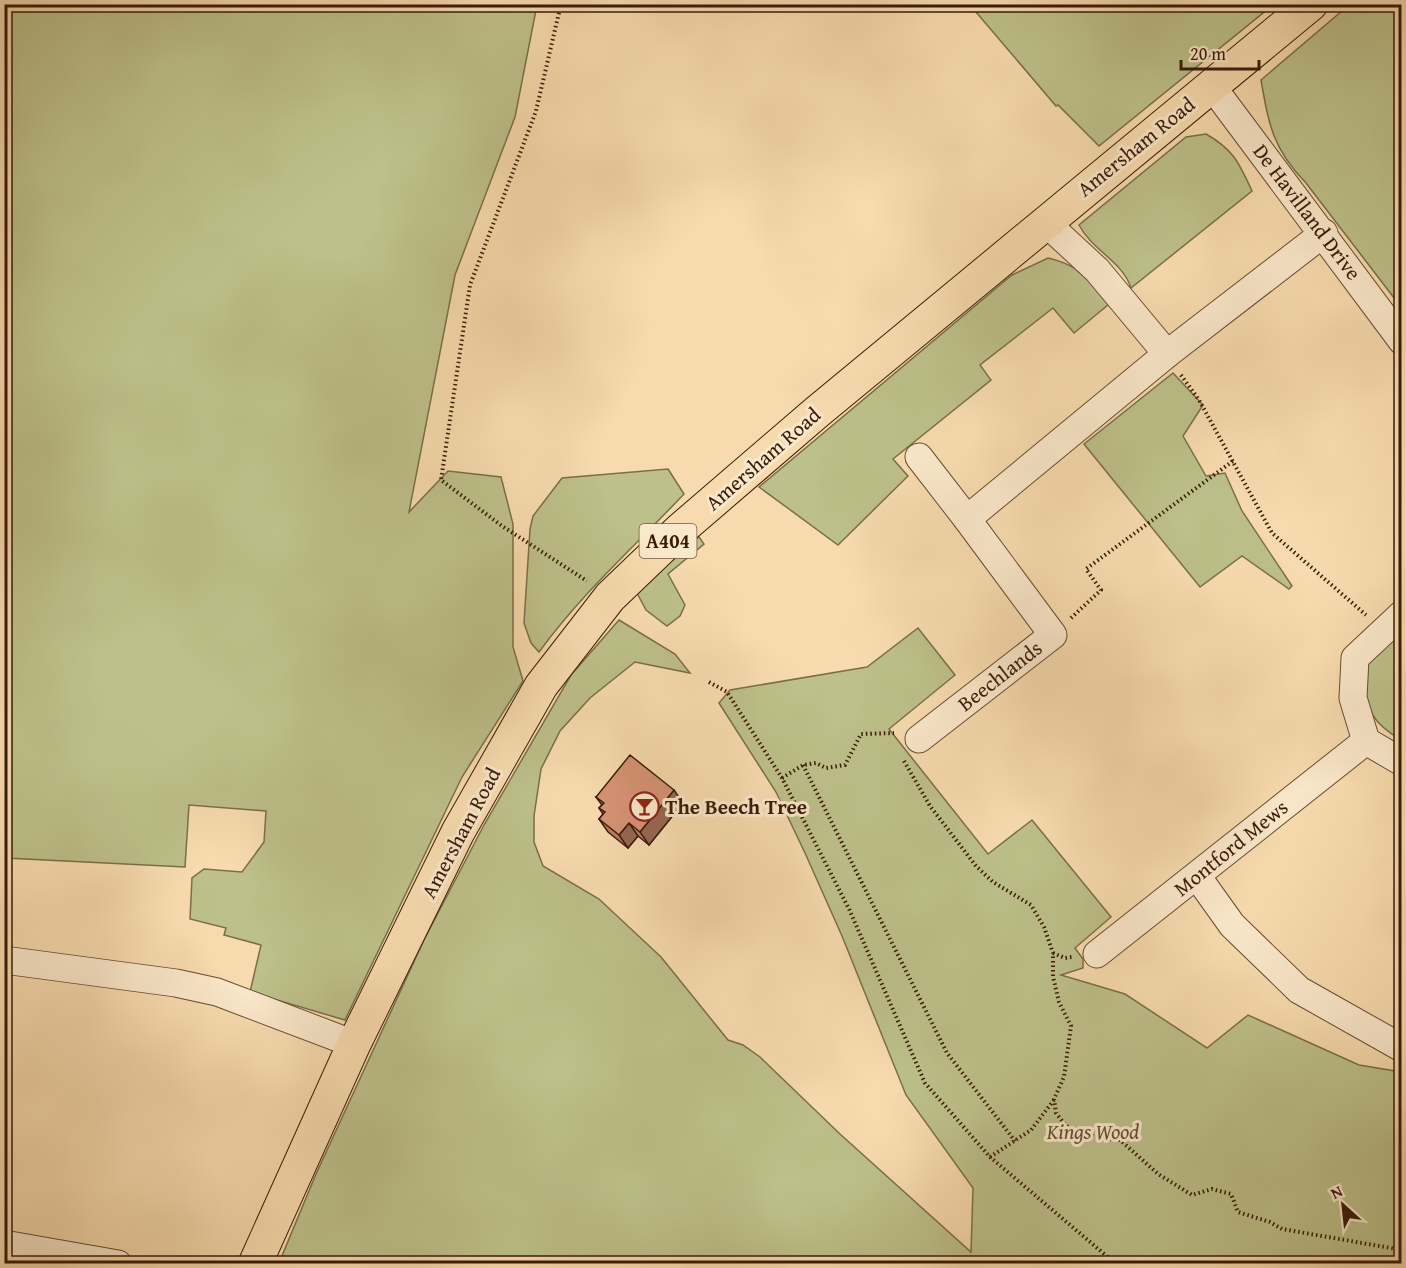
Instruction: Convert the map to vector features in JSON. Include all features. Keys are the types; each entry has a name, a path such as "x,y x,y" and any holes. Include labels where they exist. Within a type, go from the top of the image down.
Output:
{"main road":[{"name":"Amersham Road","path":"255,1263 354,1044 475,803 542,687 610,597 681,529 753,467 1045,222 1311,4"}],"street":[{"name":"De Havilland Drive","path":"1211,85 1324,233 1401,341"},
{"path":"1045,222 1097,270 1167,354"},
{"path":"967,519 1167,354 1324,233"},
{"name":"Beechlands","path":"904,744 1053,635 919,457"},
{"path":"1392,621 1355,658 1353,698 1365,741 1401,762"},
{"name":"Montford Mews","path":"1097,954 1365,741"},
{"path":"1197,876 1232,925 1299,990 1401,1047"},
{"path":"4,960 176,983 217,992 354,1044"},
{"path":"4,1244 118,1263"}],"path":[{"path":"561,4 536,111 470,285 441,480 502,526 610,597"},
{"path":"1167,354 1199,400 1272,532 1392,621"},
{"path":"1053,635 1101,590 1086,569 1233,461"},
{"path":"709,682 727,692 782,778 849,909 925,1083 990,1157 1116,1263"},
{"path":"888,731 904,744"},
{"path":"782,778 803,765 816,763 826,768 845,765 861,734 888,731 904,744 930,806 976,866 993,882 1031,905 1044,927 1053,953 1053,977 1059,1002 1071,1026 1064,1077 1054,1099 1031,1130 990,1157"},
{"path":"803,765 947,1053 1015,1141"},
{"path":"1054,1099 1056,1113 1066,1126 1099,1138 1120,1140 1158,1174 1192,1195 1212,1189 1231,1194 1238,1212 1270,1222 1282,1229 1401,1250"}],"green space":[{"path":"4,5 537,5 515,117 455,275 409,512 448,471 501,477 513,524 513,647 523,681 462,777 345,1020 250,992 261,945 224,935 226,928 190,919 192,878 204,869 242,872 264,842 266,811 189,805 185,867 5,858"},
{"path":"970,5 1273,5 1099,146 1058,105 1056,106"},
{"path":"1349,5 1401,5 1401,307 1279,148 1270,124 1261,80"},
{"path":"1206,134 1235,158 1252,191 1131,288 1121,271 1091,242 1079,225 1186,137"},
{"path":"1048,258 1066,264 1084,274 1114,300 1074,333 1053,308 980,365 991,380 893,459 908,476 838,545 759,487 1012,275"},
{"path":"1173,373 1203,405 1183,436 1206,476 1225,473 1242,511 1292,586 1289,589 1242,556 1200,587 1084,444"},
{"path":"668,469 684,494 591,590 539,652 531,643 524,623 530,529 533,516 562,478"},
{"path":"699,537 704,544 668,574 685,605 680,616 667,626 646,610 637,593 677,552"},
{"name":"Kings Wood","path":"619,620 675,654 690,673 635,662 590,698 560,731 541,769 534,816 534,842 543,866 599,899 661,957 728,1040 743,1045 760,1057 840,1134 971,1252 973,1188 906,1095 842,936 776,792 719,703 730,690 867,667 918,628 955,675 889,729 988,854 1032,820 1111,917 1075,948 1083,959 1083,968 1061,975 1125,994 1207,1048 1248,1015 1359,1065 1401,1072 1401,1263 279,1263 316,1174 424,940 484,825 571,675"},
{"path":"1401,628 1401,740 1375,719 1365,694 1360,670"}],"building":[{"name":"The Beech Tree","path":"630,755 674,790 640,832 629,823 619,835 599,819 605,812 599,808 604,803 596,797"}],"place":[{"name":"The Beech Tree","path":"644,807"}]}
